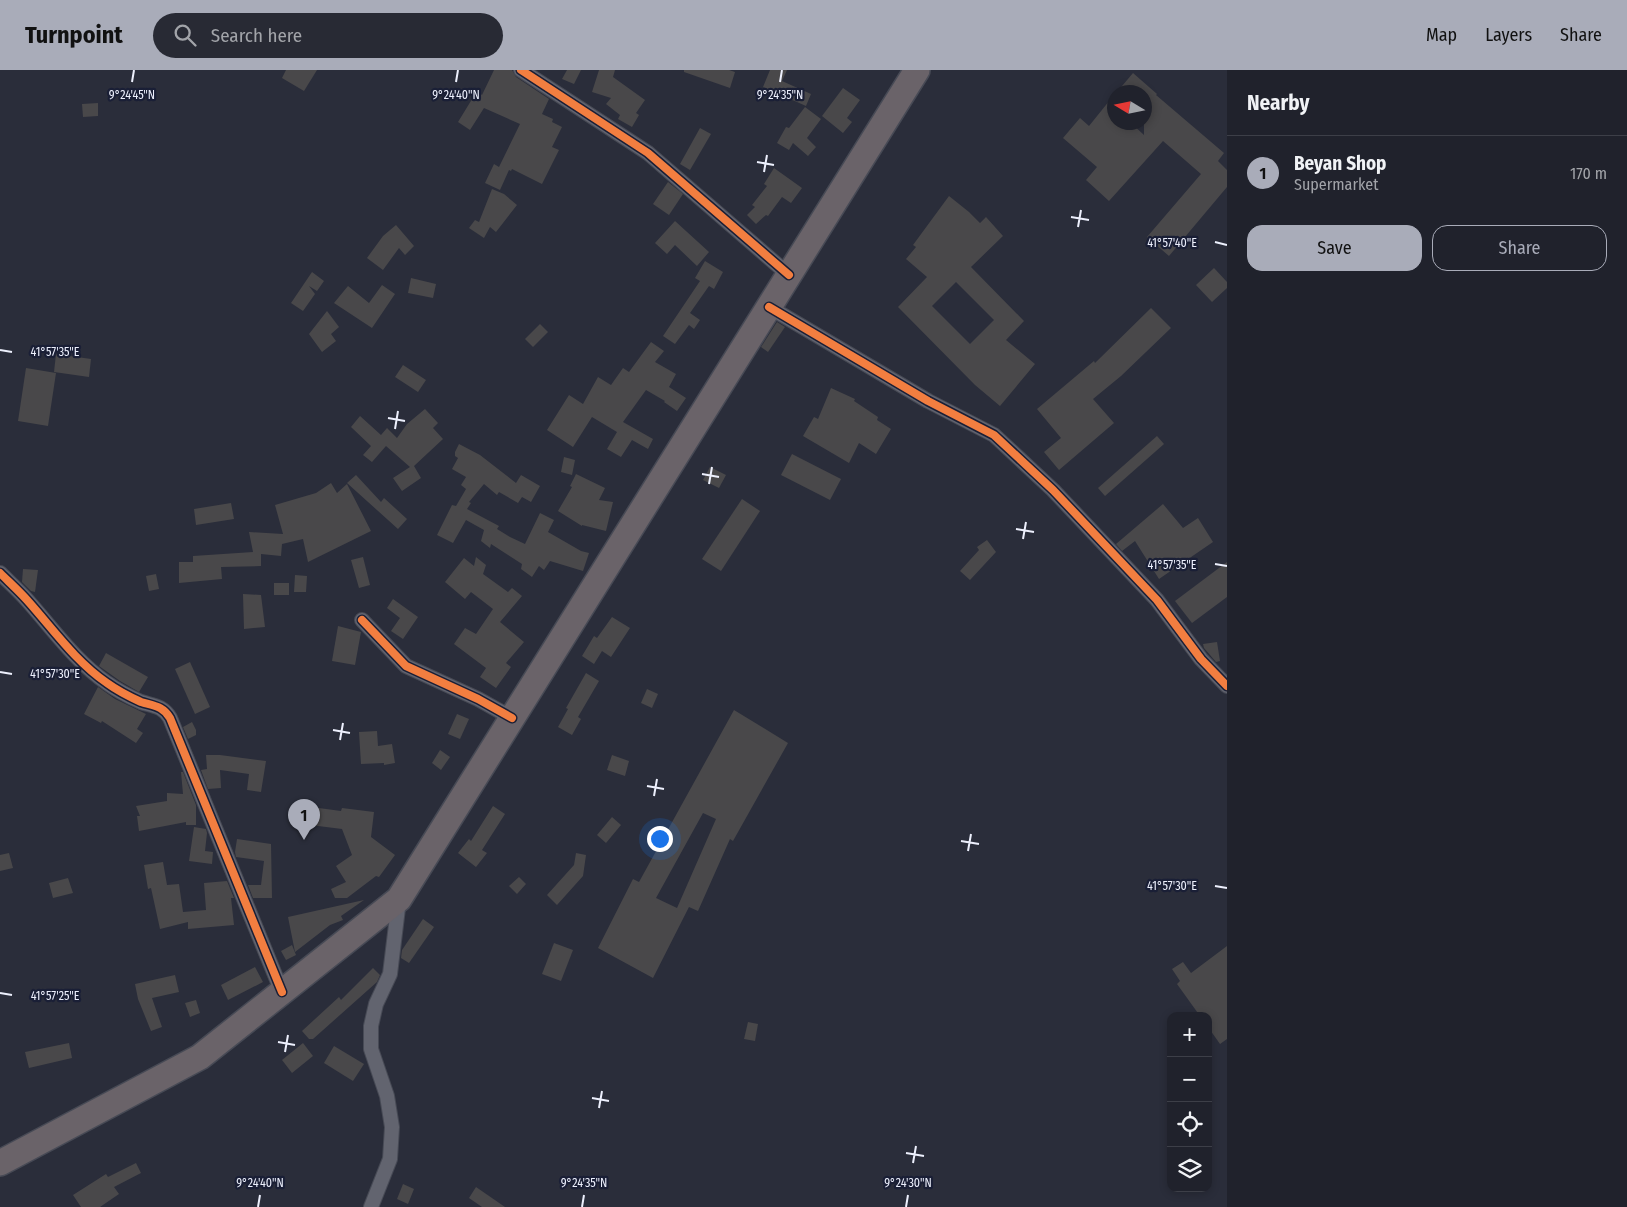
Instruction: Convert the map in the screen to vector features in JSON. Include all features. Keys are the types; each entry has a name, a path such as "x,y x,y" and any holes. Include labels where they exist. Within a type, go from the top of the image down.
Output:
{"highway":[{"path":"0,1163 200,1057 399,899 917,70"}],"street":[{"path":"521,70 648,153 789,275"},
{"path":"769,306 928,401 994,435 1053,490 1157,600 1201,659 1227,686"},
{"path":"0,573 27,600 66,647 84,665 108,684 125,694 166,711 282,992"},
{"path":"362,620 406,666 478,699 512,718"},
{"path":"371,1207 390,1160 392,1127 387,1096 371,1049 371,1026 376,1004 390,974 399,899"}],"building":[{"path":"286,70 317,70 304,91 282,78"},
{"path":"494,70 512,70 516,77 549,99 542,114 553,119 552,122 562,127 552,147 559,150 542,184 512,169 511,171 509,170 500,190 485,183 494,164 499,167 520,124 484,108 470,130 458,122 477,91 482,95"},
{"path":"567,70 581,70 574,84 562,79"},
{"path":"599,70 615,70 613,77 645,100 636,113 639,115 632,127 618,119 620,115 606,104 611,98 592,92"},
{"path":"684,70 729,70 735,72 730,88 684,72"},
{"path":"770,70 787,70 782,81 811,94 806,106 763,87"},
{"path":"1133,73 1147,85 1123,85"},
{"path":"843,88 860,100 847,118 852,122 843,133 822,116"},
{"path":"1152,90 1224,153 1218,161 1227,170 1227,187 1169,256 1147,237 1201,174 1163,141 1109,201 1086,180 1097,167 1063,138 1080,118 1089,126 1107,104 1107,130 1139,130 1144,135 1144,130 1152,130"},
{"path":"98,103 98,116 83,117 82,104"},
{"path":"805,107 821,119 807,138 816,147 808,156 793,143 789,150 777,143 786,127 789,128"},
{"path":"700,128 711,134 690,170 680,164"},
{"path":"774,168 802,188 791,203 782,197 768,216 766,215 756,224 747,215 755,207 752,205 767,186 764,184"},
{"path":"668,182 683,194 669,215 653,204"},
{"path":"492,189 504,194 517,205 496,232 490,227 484,238 469,228 475,220 479,222"},
{"path":"949,196 980,223 986,217 1003,236 971,267 1024,321 1006,340 1035,364 1000,406 975,385 898,307 927,277 906,259 916,247 913,245","holes":["956,282 994,320 970,344 932,306"]},
{"path":"675,221 709,252 697,266 675,245 667,254 655,243"},
{"path":"396,225 414,246 405,255 399,248 383,270 367,258 383,236"},
{"path":"705,261 723,272 714,289 709,286 690,313 700,320 694,329 689,325 675,344 663,336 700,281 695,278"},
{"path":"1214,268 1227,282 1227,288 1212,302 1196,285"},
{"path":"312,272 324,281 317,291 309,286 315,294 303,311 291,303"},
{"path":"411,278 436,284 433,298 408,293"},
{"path":"382,285 395,294 372,328 334,303 348,286 369,303"},
{"path":"1151,308 1171,328 1121,376 1093,399 1114,423 1059,470 1044,452 1061,438 1037,409 1094,361 1095,363"},
{"path":"327,311 339,327 331,334 336,341 322,352 309,334"},
{"path":"777,322 785,327 768,352 761,347"},
{"path":"540,324 548,332 533,347 525,339"},
{"path":"651,342 664,351 655,362 676,374 669,387 686,398 677,411 665,401 646,390 623,422 653,439 648,449 632,440 621,457 607,449 617,432 592,417 573,447 547,430 569,395 583,404 598,377 611,385 623,368 629,372"},
{"path":"56,354 91,359 89,377 54,372"},
{"path":"403,365 426,380 418,392 395,377"},
{"path":"26,368 56,373 48,426 18,421"},
{"path":"831,388 855,399 854,401 878,417 877,420 891,429 876,454 859,443 849,463 803,436 814,417 818,419"},
{"path":"425,409 438,423 433,428 443,439 414,466 421,478 402,491 393,478 410,467 386,446 372,462 363,455 371,446 351,427 360,416 381,435 387,428 397,438 407,424"},
{"path":"1157,436 1164,444 1105,496 1098,488"},
{"path":"459,444 480,455 516,483 521,475 540,486 531,502 522,497 518,503 499,492 497,495 484,484 469,502 471,503 467,509 499,526 497,529 525,544 540,513 554,520 548,532 581,551 589,553 583,571 550,561 544,570 539,566 532,577 521,569 522,564 491,544 490,548 481,541 484,530 466,520 453,543 437,535 452,505 456,506 466,489 461,485 466,477 452,469 458,458 455,456 455,452"},
{"path":"792,454 841,479 830,500 781,475"},
{"path":"564,457 575,460 572,475 561,472"},
{"path":"710,467 726,475 719,488 703,480"},
{"path":"576,474 605,488 599,500 613,502 606,531 582,526 558,511 572,487 570,486"},
{"path":"356,475 381,502 384,498 407,519 398,529 347,483"},
{"path":"331,483 337,493 347,484 371,531 308,562 303,539 282,544 281,556 261,554 261,566 221,567 222,579 179,583 179,562 193,562 193,556 253,552 249,532 283,534 275,505 316,493"},
{"path":"742,499 760,511 721,571 702,559"},
{"path":"231,503 234,519 196,525 194,509"},
{"path":"1163,504 1183,528 1198,518 1213,542 1159,579 1135,541 1122,551 1116,544"},
{"path":"987,540 996,552 970,580 960,571 979,550 977,547"},
{"path":"363,557 370,585 359,588 351,560"},
{"path":"476,557 486,565 483,574 508,592 512,588 522,596 500,622 524,642 506,663 511,667 496,688 480,677 486,668 454,644 465,628 476,634 493,609 471,592 465,599 445,582 464,558 474,566"},
{"path":"1227,562 1227,597 1192,623 1175,601"},
{"path":"23,569 38,570 35,592 31,591 22,582"},
{"path":"156,574 159,589 149,591 146,576"},
{"path":"295,575 307,576 306,592 294,592"},
{"path":"274,583 289,583 289,595 274,595"},
{"path":"243,594 261,595 265,627 244,629"},
{"path":"393,599 418,617 403,639 391,631 400,618 387,608"},
{"path":"612,617 630,628 611,657 602,651 594,664 582,656 594,636 597,638"},
{"path":"338,626 361,632 355,665 332,661"},
{"path":"1217,642 1220,661 1216,662 1204,648 1203,644"},
{"path":"106,653 148,677 139,692 99,666"},
{"path":"190,662 210,707 195,714 175,669"},
{"path":"586,673 599,681 578,717 581,719 572,735 558,727 568,709 566,708"},
{"path":"98,687 115,699 146,714 137,729 143,733 136,743 102,721 101,723 84,714"},
{"path":"647,689 658,694 652,708 641,703"},
{"path":"734,710 788,743 733,841 730,839 698,911 689,907 653,978 598,948 633,879 639,882","holes":["703,813 716,819 677,908 656,898"]},
{"path":"457,714 469,719 460,739 448,734"},
{"path":"192,722 196,735 188,739 183,727"},
{"path":"377,731 378,746 392,744 395,763 384,765 384,763 361,764 359,732"},
{"path":"440,750 450,757 441,770 432,763"},
{"path":"206,755 266,761 261,792 247,790 249,774 220,770 221,788 208,789 201,770 207,769"},
{"path":"612,755 629,761 625,776 607,770"},
{"path":"181,772 183,772 196,805 196,825 186,825 186,822 139,831 137,816 140,816 136,806 167,801 167,793 183,794"},
{"path":"304,806 341,811 342,808 374,812 371,837 395,855 379,877 376,876 347,898 335,898 331,889 346,882 336,866 352,855 342,829 302,824"},
{"path":"493,806 505,814 482,850 487,853 476,867 458,853 469,839 471,841"},
{"path":"612,817 621,825 606,843 597,835"},
{"path":"194,827 206,829 205,851 213,852 212,864 189,861"},
{"path":"237,839 271,844 272,898 253,898 248,885 261,885 264,861 236,857"},
{"path":"9,853 13,868 0,871 0,855"},
{"path":"576,853 586,855 583,876 557,905 547,895 574,865"},
{"path":"163,862 167,885 179,884 183,912 206,910 204,883 227,881 234,898 231,898 234,925 188,929 188,922 160,929 151,888 148,889 144,865"},
{"path":"519,877 526,884 517,894 509,886"},
{"path":"68,878 73,893 53,898 49,883"},
{"path":"364,900 341,916 343,920 330,925 295,952 288,917"},
{"path":"423,919 434,927 409,963 401,958 402,950"},
{"path":"554,943 573,950 561,981 542,974"},
{"path":"292,945 296,955 286,960 281,951"},
{"path":"1227,946 1227,1039 1220,1044 1212,1033 1212,1012 1197,1012 1177,984 1180,981 1172,969 1183,962 1191,973"},
{"path":"255,967 263,982 228,1000 221,985"},
{"path":"373,968 380,975 377,982 313,1039 309,1039 302,1031 339,997 341,1000"},
{"path":"175,975 179,992 152,998 162,1027 151,1031 138,999 135,984"},
{"path":"196,1000 200,1013 190,1017 185,1003"},
{"path":"748,1022 758,1024 755,1041 744,1039"},
{"path":"69,1043 72,1058 29,1068 25,1052"},
{"path":"303,1043 313,1056 292,1073 282,1060"},
{"path":"334,1046 364,1064 353,1081 324,1063"},
{"path":"136,1163 141,1173 114,1187 119,1194 100,1207 81,1207 73,1195 106,1174 108,1177"},
{"path":"403,1184 414,1189 408,1204 397,1199"},
{"path":"476,1187 505,1207 482,1207 469,1198"}],"cycle path":[{"path":"521,70 648,153 789,275"},
{"path":"769,307 928,401 994,435 1053,490 1157,600 1201,659 1227,686"},
{"path":"0,573 27,600 74,655 95,674 128,696 161,709 170,718 282,992"},
{"path":"362,620 406,666 478,699 512,718"}],"place":[{"name":"Beyan Shop","path":"304,840"}]}
